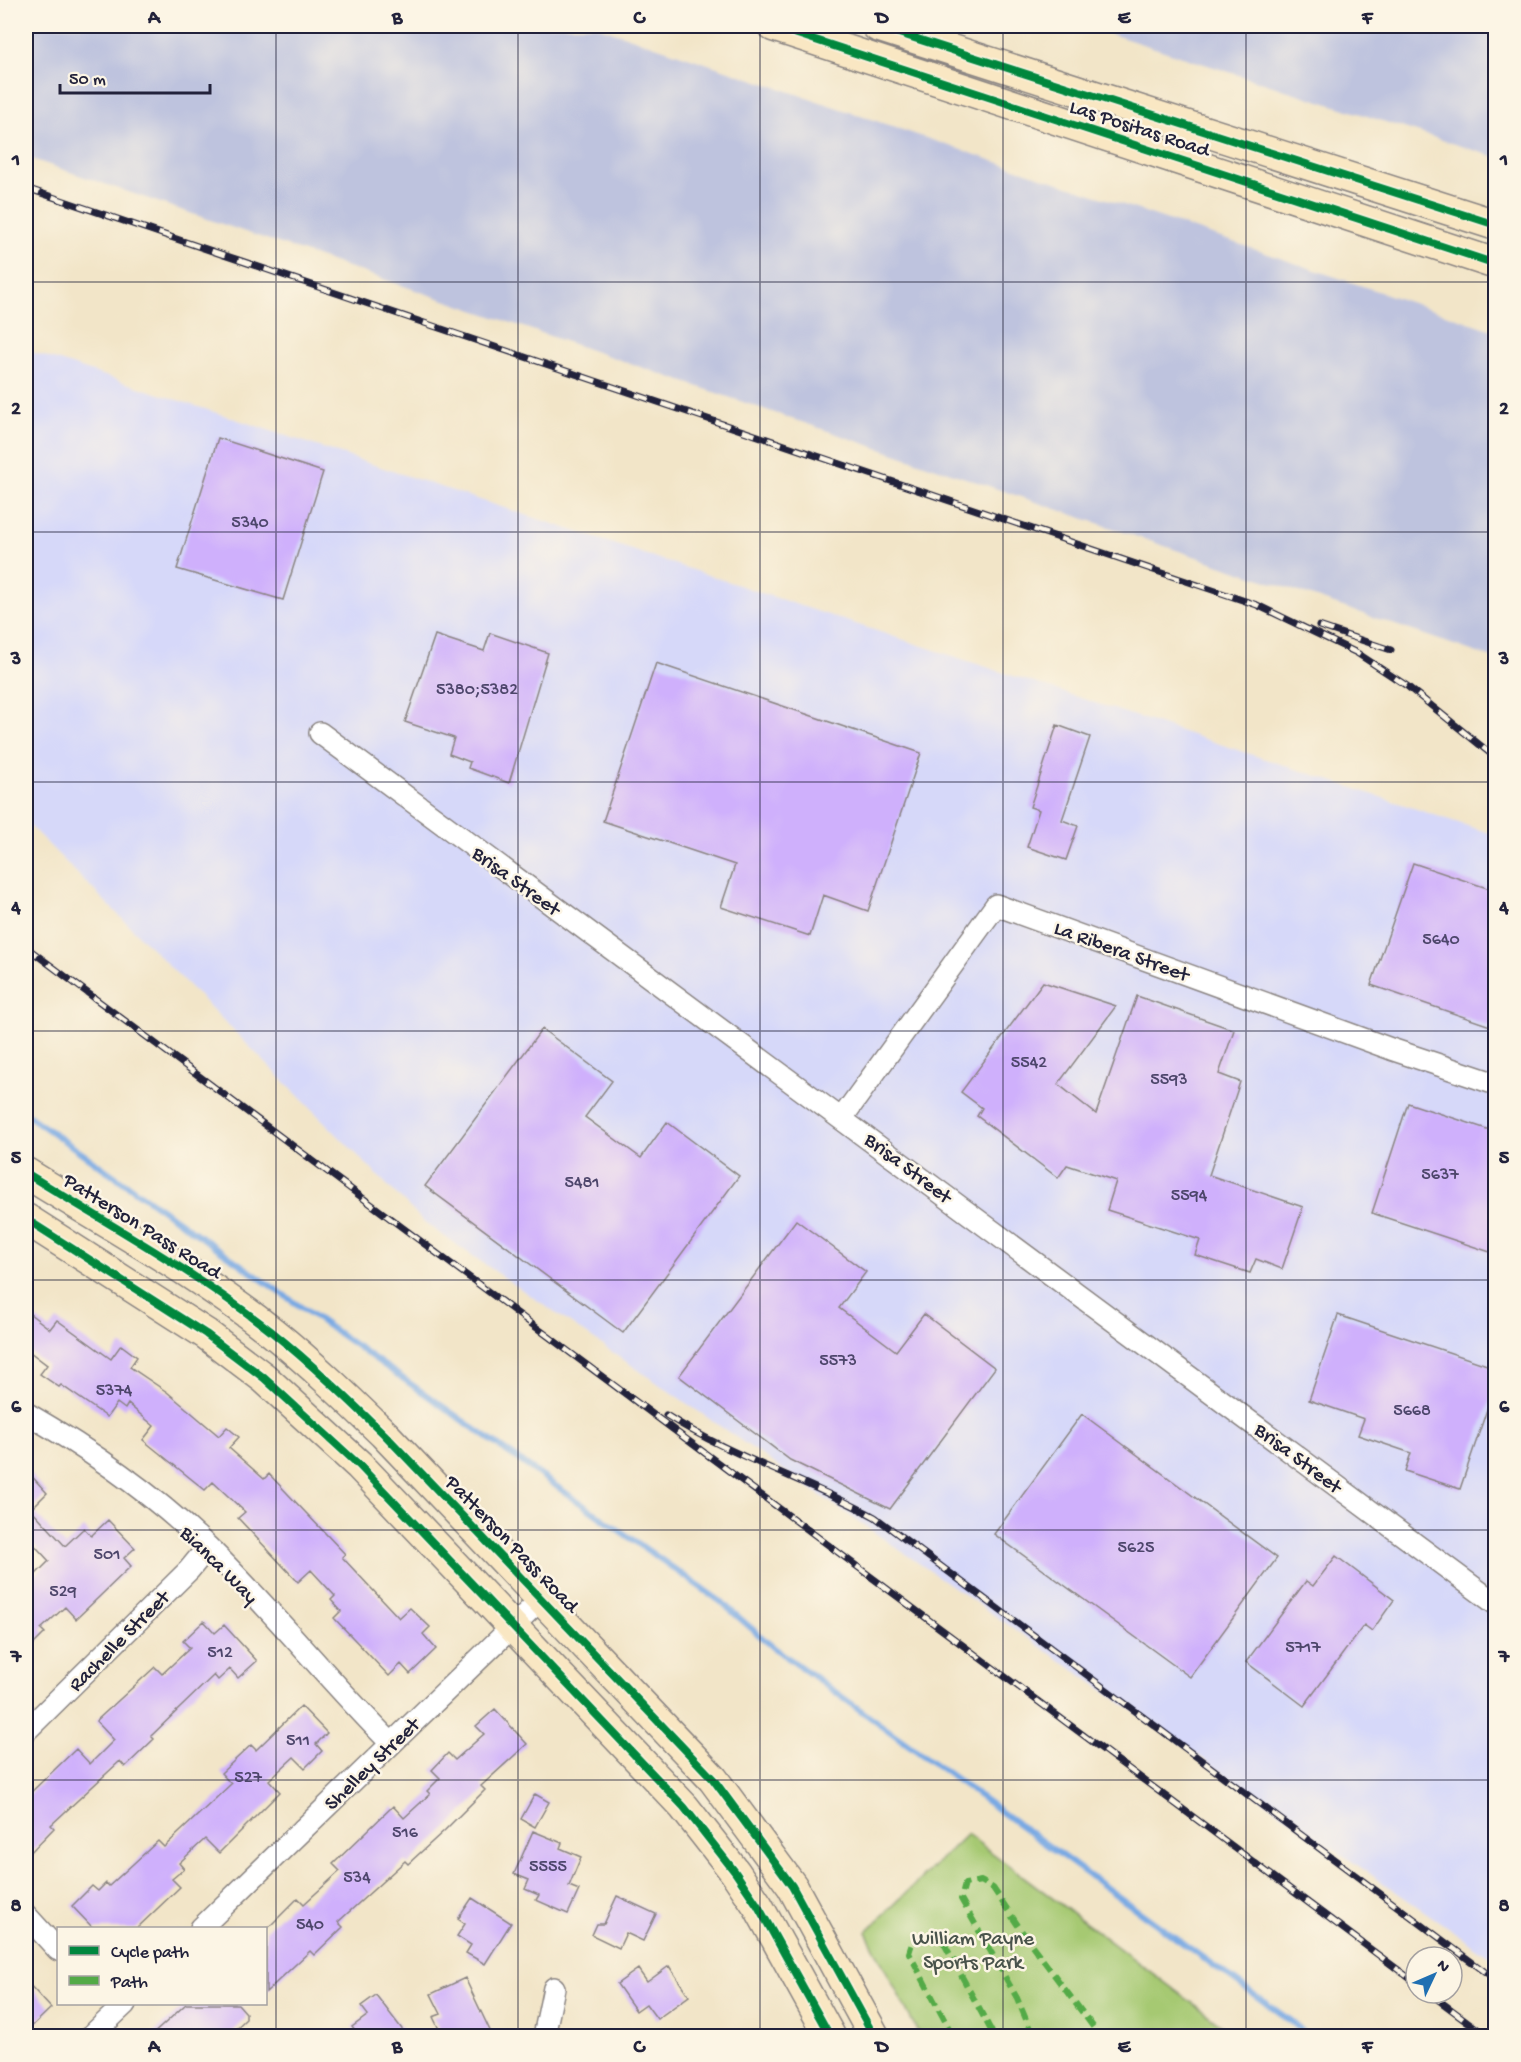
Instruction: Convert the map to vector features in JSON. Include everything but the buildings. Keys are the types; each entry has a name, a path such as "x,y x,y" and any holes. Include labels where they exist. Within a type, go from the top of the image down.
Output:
{"main road":[{"name":"Las Positas Road","path":"773,26 1496,264"},
{"name":"Las Positas Road","path":"877,26 1496,225"},
{"name":"Patterson Pass Road","path":"26,1173 212,1289 271,1331 333,1383 377,1427 692,1756 741,1814 786,1876 812,1919 874,2037"},
{"path":"26,1219 154,1298 264,1378 351,1458 656,1775 711,1840 774,1931 830,2037"}],"street":[{"name":"Brisa Street","path":"320,733 1496,1604"},
{"name":"La Ribera Street","path":"842,1118 996,904 1391,1049 1496,1084"},
{"name":"Bianca Way","path":"26,1413 62,1434 140,1489 208,1547 391,1743"},
{"name":"Rachelle Street","path":"26,1731 189,1570 208,1547"},
{"name":"Shelley Street","path":"203,1927 541,1599"},
{"path":"26,1915 57,1949"},
{"path":"544,2037 554,1988"},
{"path":"91,2037 117,2006"}],"shaded area":[{"path":"26,26 596,26 1495,331 1495,659 26,157"},
{"path":"1086,26 1495,26 1495,157 1276,87"},
{"path":"26,350 1495,835 1495,1960 425,1223 26,822"}],"green space":[{"name":"William Payne Sports Park","path":"967,1834 1236,2036 920,2036 866,1932"}],"waterway":[{"path":"26,1114 720,1601 773,1647 1292,2022 1308,2036"}],"railway":[{"path":"26,188 1257,605 1357,653 1407,686 1496,758"},
{"path":"1319,626 1391,650"},
{"path":"26,947 1404,1974"},
{"path":"666,1415 743,1456 875,1517 1496,1980"},
{"path":"1445,2005 1487,2036"}],"marked path":[{"path":"1033,2036 1017,1998 961,1899 965,1884 981,1881 993,1888 1025,1936 1100,2036"},
{"path":"953,2036 909,1953 913,1940 925,1934 940,1936 994,2036"}],"cycle path":[{"path":"773,26 1496,264"},
{"path":"877,26 1496,225"},
{"path":"26,1173 151,1249 243,1310 301,1357 384,1434 713,1779 792,1886 874,2036"},
{"path":"26,1219 206,1334 264,1378 359,1465 684,1807 735,1872 758,1906 830,2036"}]}
